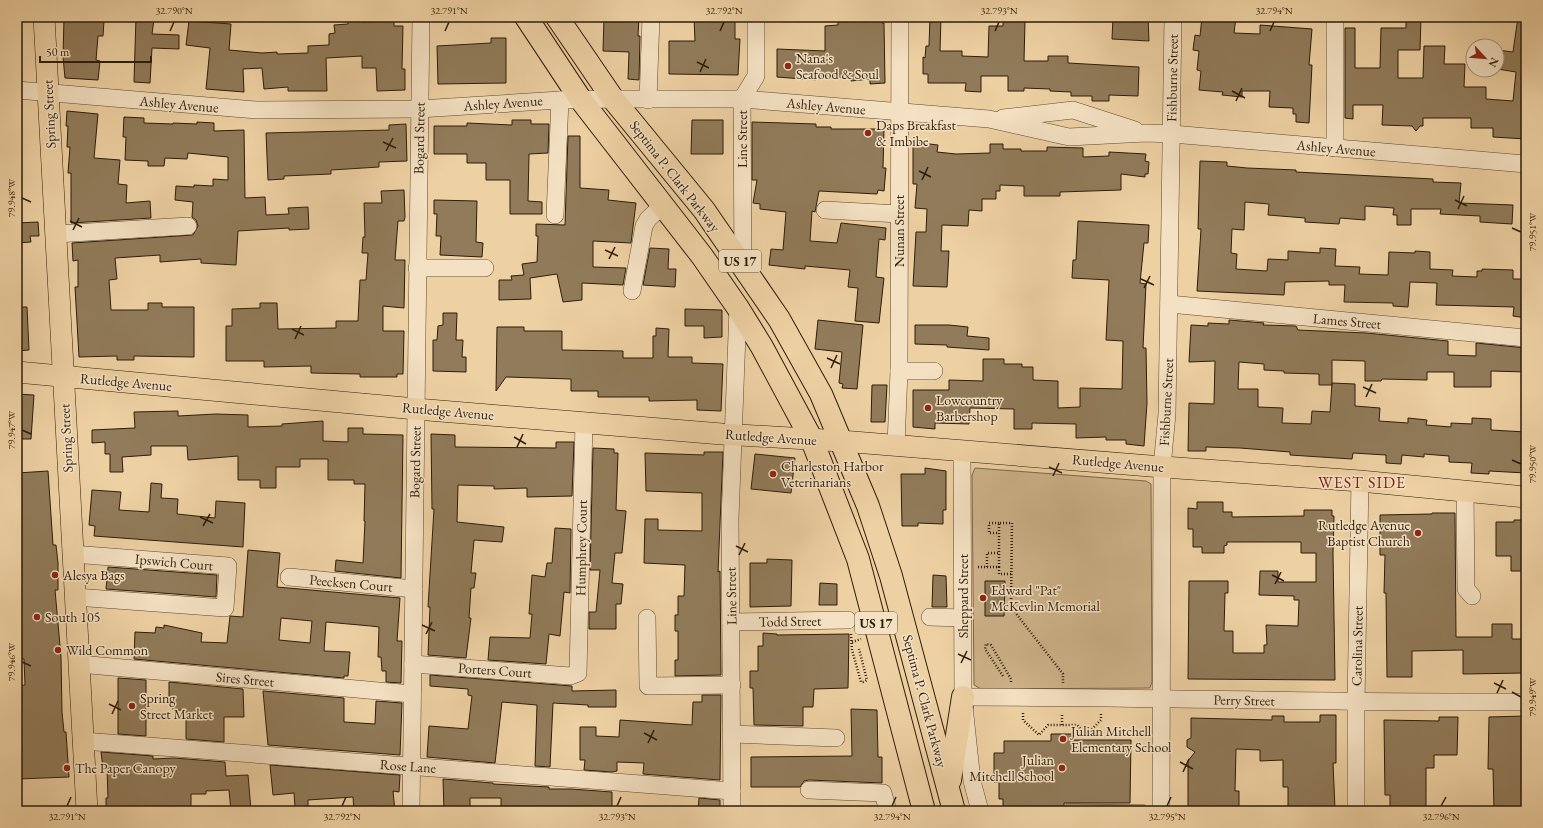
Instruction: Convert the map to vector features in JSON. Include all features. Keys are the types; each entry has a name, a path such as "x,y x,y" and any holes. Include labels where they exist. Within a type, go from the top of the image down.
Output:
{"highway":[{"name":"Septima P. Clark Parkway","path":"526,17 570,100 663,205 702,256 738,308 762,347 812,440 858,558 924,811"},
{"name":"Septima P. Clark Parkway","path":"557,17 613,99 704,210 743,265 779,319 821,394 868,506 891,576 952,801"},
{"path":"952,801 963,697"}],"main road":[{"name":"Spring Street","path":"44,17 87,811"},
{"name":"Rutledge Avenue","path":"17,372 416,409 732,435 896,445 1162,467 1360,481 1526,497"}],"street":[{"name":"Bogard Street","path":"411,811 421,17"},
{"path":"648,100 651,17"},
{"name":"Line Street","path":"743,265 742,99 756,76 756,17"},
{"name":"Nunan Street","path":"896,445 899,371 900,17"},
{"name":"Fishburne Street","path":"1161,811 1162,467 1167,414 1173,17"},
{"path":"1334,148 1336,22"},
{"name":"Ashley Avenue","path":"17,90 257,110 419,109 570,100 613,99 742,99 989,119 1069,137 1146,133 1172,134 1526,164"},
{"path":"555,215 570,100"},
{"name":"Ashley Avenue","path":"989,119 1073,110 1146,133"},
{"path":"632,291 644,226 648,219 663,205"},
{"path":"825,210 899,214"},
{"path":"56,234 188,226"},
{"path":"417,268 485,268"},
{"name":"Lames Street","path":"1169,304 1526,338"},
{"name":"Line Street","path":"732,811 733,734 730,519 738,308"},
{"path":"899,371 934,371"},
{"name":"Humphrey Court","path":"578,673 584,422"},
{"name":"Sheppard Street","path":"962,451 963,697 972,781 980,811"},
{"name":"Carolina Street","path":"1356,811 1356,703 1360,481"},
{"path":"1465,491 1466,588 1472,596"},
{"name":"Ipswich Court","path":"72,554 228,566 224,608 75,597"},
{"name":"Peecksen Court","path":"289,577 414,589"},
{"path":"930,617 963,618"},
{"path":"647,618 648,686 732,685"},
{"name":"Todd Street","path":"731,622 849,625"},
{"name":"Sires Street","path":"78,664 412,694"},
{"name":"Porters Court","path":"412,664 570,676 578,673"},
{"name":"Perry Street","path":"963,697 1161,698 1356,703 1526,702"},
{"path":"733,734 836,738"},
{"name":"Rose Lane","path":"83,741 732,791"},
{"path":"809,790 883,793 888,811"}],"path":[{"path":"999,533 989,533 989,523 1012,523 1011,607 1063,674 1063,683"},
{"path":"999,523 999,574 1011,574"},
{"path":"987,567 987,553 999,553"},
{"path":"977,567 999,567"},
{"path":"849,625 861,682 863,682 867,680 859,649"},
{"path":"852,642 864,639"},
{"path":"1003,676 985,649 986,644 991,645 1011,678 1011,683"},
{"path":"1062,712 1062,725"},
{"path":"1023,713 1023,720 1039,735 1048,725 1077,725 1086,735 1101,720 1102,712"}],"shaded area":[{"path":"975,468 1146,481 1151,484 1152,682 1150,688 981,689 974,685 972,475"},
{"path":"1066,804 1145,805 1145,811 1066,811"}],"building":[{"path":"136,17 154,19 152,34 179,35 179,49 152,48 150,83 134,82"},
{"path":"348,17 362,17 363,22 394,21 394,26 403,26 402,69 405,69 405,90 377,91 376,68 362,68 362,56 326,58 327,91 288,91 288,87 264,89 262,68 243,69 244,92 206,89 210,48 186,45 189,21 231,24 229,50 262,53 277,52 277,54 308,53 308,46 329,45 329,34 335,33 334,25 348,24"},
{"path":"604,17 639,17 639,80 628,79 629,52 603,51"},
{"path":"694,17 735,17 735,39 740,39 738,75 669,74 669,41 695,41"},
{"path":"838,17 882,17 882,23 884,23 885,83 870,84 870,79 851,81 850,77 816,80 777,77 777,49 825,51 825,26 838,25"},
{"path":"930,17 941,17 940,51 962,51 962,56 988,57 989,26 1003,26 1003,20 1025,21 1024,61 1048,61 1048,56 1068,56 1068,63 1139,67 1138,96 1109,95 1109,101 1092,101 1092,96 1071,96 1071,92 1050,91 1050,89 1024,88 1024,91 1008,91 1008,76 981,76 981,92 965,91 966,83 928,83 928,74 923,74 923,57 925,58 926,46 929,46"},
{"path":"1113,17 1148,17 1149,41 1112,39"},
{"path":"1202,17 1236,17 1234,33 1260,34 1260,25 1312,29 1309,65 1312,65 1309,123 1296,122 1296,114 1293,114 1293,108 1269,107 1270,91 1242,91 1242,97 1222,95 1223,92 1199,90 1201,71 1197,70 1199,51 1193,50 1195,35 1200,36"},
{"path":"1406,17 1421,17 1420,50 1398,50 1398,78 1423,78 1424,46 1445,46 1444,64 1465,64 1464,87 1486,87 1486,99 1513,101 1516,72 1505,70 1505,51 1513,52 1518,17 1526,17 1526,139 1493,137 1493,128 1471,128 1471,118 1423,118 1423,126 1420,126 1416,131 1412,126 1382,125 1383,105 1353,105 1353,119 1345,118 1345,28 1355,28 1355,68 1380,68 1381,28 1406,28"},
{"path":"64,18 104,21 103,36 98,36 96,60 100,61 98,80 65,78 63,57"},
{"path":"491,38 506,38 506,83 438,84 437,46 491,43"},
{"path":"67,111 98,114 94,158 120,160 118,184 127,185 126,203 150,201 151,218 71,223 71,173 68,173 70,147 67,147"},
{"path":"124,117 144,118 144,123 214,123 214,131 244,130 245,198 265,197 266,215 289,214 288,208 308,207 309,229 289,230 289,228 238,231 236,265 201,263 201,259 160,262 160,255 115,258 117,279 109,280 111,310 148,310 148,303 162,303 162,307 194,307 194,357 134,356 134,360 117,360 117,356 79,357 75,287 78,287 78,260 73,261 72,243 193,235 198,226 196,220 192,217 193,202 175,200 176,186 213,186 213,179 228,180 228,157 188,153 187,159 165,158 164,166 148,166 148,161 125,160 126,137 123,137"},
{"path":"512,120 531,120 531,124 549,124 548,153 529,154 528,201 542,202 542,214 510,214 510,180 486,180 486,163 467,163 467,154 434,154 434,126 467,126 467,123 512,125"},
{"path":"692,120 723,120 723,154 691,154"},
{"path":"752,122 816,124 816,127 831,127 831,129 884,129 883,168 886,168 884,191 878,190 877,194 819,191 815,212 812,211 810,241 837,243 841,223 886,228 885,240 879,239 876,277 884,278 879,323 855,321 858,288 848,287 850,270 805,266 805,269 769,265 771,249 783,250 786,212 760,209 760,204 753,203 757,180 752,180"},
{"path":"406,124 407,161 379,162 379,167 331,170 331,174 284,176 284,179 268,180 266,133 389,130 389,125"},
{"path":"568,136 580,136 580,188 609,190 608,200 636,203 631,243 593,241 593,267 626,268 623,285 582,283 582,300 563,302 557,274 530,278 531,299 499,300 499,280 512,280 511,276 524,275 522,264 537,262 538,236 536,236 536,224 565,225"},
{"path":"913,142 938,145 937,152 956,154 990,153 990,144 1003,144 1003,149 1021,149 1021,151 1047,151 1047,147 1083,148 1083,157 1109,156 1109,152 1146,154 1145,161 1149,162 1148,174 1145,174 1145,177 1121,174 1121,190 1060,192 1060,196 1024,196 1024,186 1000,185 1000,191 996,191 996,199 982,199 982,211 969,210 968,226 942,225 941,251 949,251 947,287 913,286 916,232 926,232 927,209 915,208 917,184 913,184"},
{"path":"1200,161 1227,162 1227,166 1296,170 1296,172 1433,179 1433,182 1461,183 1459,203 1513,205 1512,224 1480,222 1480,216 1440,214 1441,209 1411,209 1411,225 1397,225 1397,215 1393,215 1394,208 1365,206 1365,220 1340,218 1339,224 1305,222 1305,218 1268,215 1269,204 1245,202 1244,230 1232,229 1231,253 1237,254 1236,269 1267,271 1268,259 1288,260 1288,251 1320,253 1320,248 1336,249 1335,266 1360,267 1359,274 1388,275 1389,252 1415,253 1415,251 1430,252 1430,269 1453,270 1452,276 1477,277 1477,271 1482,271 1482,269 1513,270 1513,279 1526,279 1526,318 1513,316 1514,307 1436,305 1437,283 1410,282 1408,307 1393,306 1393,303 1344,302 1345,285 1329,285 1329,281 1285,282 1284,295 1197,291 1201,229 1198,229"},
{"path":"404,190 405,217 404,221 398,221 395,260 405,260 404,308 383,306 383,331 404,331 403,374 397,374 397,377 360,377 360,374 311,373 311,366 264,367 264,361 226,361 226,326 232,326 232,309 260,308 260,303 277,303 278,329 336,328 336,321 358,321 360,280 366,280 368,253 362,253 363,237 365,237 364,203 382,203 381,191"},
{"path":"434,200 477,201 476,242 483,243 482,257 440,255 441,236 436,236 437,214 434,214"},
{"path":"1078,221 1149,225 1148,243 1144,243 1140,283 1146,284 1143,348 1146,348 1147,403 1144,446 1126,444 1126,440 1106,440 1106,437 1076,438 1076,424 1032,423 1032,429 1014,429 1014,409 970,408 969,424 935,423 935,429 913,427 913,390 949,390 949,380 983,381 983,359 1004,359 1004,364 1022,364 1022,367 1033,367 1033,380 1058,381 1058,408 1080,407 1080,388 1122,389 1123,341 1106,340 1109,280 1072,278 1073,260 1076,260"},
{"path":"38,222 39,236 30,236 31,242 17,243 17,223"},
{"path":"650,248 669,249 668,269 676,269 675,287 643,285"},
{"path":"17,307 27,307 29,350 17,351"},
{"path":"685,309 722,310 722,337 704,338 704,326 685,326"},
{"path":"443,313 457,313 456,340 463,340 462,357 466,357 466,372 433,371 433,340 437,340 438,326 443,325"},
{"path":"818,320 863,325 857,389 842,388 843,384 839,383 842,352 815,349"},
{"path":"1229,320 1264,323 1263,325 1296,326 1298,330 1366,333 1448,341 1448,355 1476,356 1476,343 1526,348 1526,372 1491,371 1491,387 1454,387 1454,372 1427,372 1427,380 1382,379 1381,381 1365,381 1365,361 1332,360 1332,383 1355,384 1355,406 1380,408 1379,421 1408,423 1408,418 1427,420 1426,425 1451,427 1451,423 1472,424 1472,418 1491,419 1491,430 1526,432 1526,473 1489,471 1489,474 1471,473 1472,463 1449,462 1449,456 1424,454 1424,457 1402,455 1401,464 1386,463 1386,455 1353,453 1352,459 1290,455 1290,452 1240,448 1206,447 1206,451 1188,451 1189,403 1214,404 1215,361 1189,362 1191,325 1208,326 1208,323 1229,324","holes":["1239,362 1264,364 1264,370 1284,371 1284,373 1319,374 1319,385 1332,385 1330,412 1312,411 1311,424 1282,423 1283,408 1258,407 1258,389 1238,389"]},
{"path":"915,325 949,325 968,327 967,336 989,338 989,350 947,347 947,345 915,344"},
{"path":"497,327 524,327 524,331 562,331 562,350 623,351 623,358 653,358 653,336 656,336 656,328 669,329 668,357 692,357 692,363 723,364 721,411 697,410 697,400 649,401 649,397 598,397 598,391 571,391 571,379 506,377 496,391"},
{"path":"872,385 887,385 885,422 871,422"},
{"path":"17,394 34,395 31,439 17,439"},
{"path":"178,411 178,416 216,414 248,415 248,427 282,426 282,424 323,421 323,441 348,442 348,428 363,428 363,434 403,435 401,578 335,571 336,560 363,563 365,484 354,484 354,480 328,480 328,459 300,459 300,467 276,467 276,488 260,488 260,480 238,480 238,456 188,460 187,446 151,446 151,455 122,457 123,472 110,472 110,454 105,454 105,442 92,443 92,430 135,428 134,412"},
{"path":"431,434 455,435 455,447 556,448 556,442 574,442 572,496 527,497 527,488 494,489 494,486 458,485 457,522 504,527 502,542 474,540 471,573 476,573 474,588 471,588 469,618 471,618 466,658 428,655 430,607 428,607 434,509 432,509"},
{"path":"593,448 614,449 614,453 618,453 616,510 626,511 622,553 615,553 612,583 623,584 621,604 616,604 616,629 589,629 589,612 596,612 600,570 590,570"},
{"path":"704,452 723,452 718,572 720,571 721,675 675,676 675,660 678,660 678,631 675,631 675,615 678,615 678,596 684,596 685,565 644,563 645,519 658,519 658,530 702,531 702,493 646,491 645,453 704,455"},
{"name":"Charleston Harbor Veterinarians","path":"755,454 795,458 791,493 751,489"},
{"path":"925,468 946,471 946,510 943,510 943,524 918,523 918,526 902,526 901,474 925,474"},
{"path":"48,471 53,545 56,545 58,563 58,590 55,590 61,657 62,712 64,732 66,732 69,777 18,779 17,686 25,685 24,659 17,659 17,473"},
{"path":"151,483 162,484 161,498 178,499 177,514 215,518 216,501 245,503 243,547 94,536 95,526 89,525 92,490 121,492 119,510 149,512"},
{"path":"1197,502 1223,502 1223,512 1232,512 1232,517 1304,516 1304,510 1332,510 1332,516 1334,516 1333,553 1335,680 1188,679 1189,581 1228,581 1228,593 1225,593 1224,631 1233,631 1233,653 1264,653 1264,645 1267,645 1266,625 1298,626 1299,600 1294,600 1294,596 1259,595 1260,571 1278,571 1278,582 1316,582 1316,553 1301,553 1301,542 1227,542 1227,545 1224,546 1224,553 1202,553 1202,547 1193,547 1193,529 1188,529 1188,508 1197,509"},
{"path":"1455,513 1456,637 1492,637 1492,624 1512,624 1512,639 1526,639 1526,673 1463,674 1463,650 1412,651 1412,677 1387,677 1386,593 1384,593 1385,555 1380,555 1380,515"},
{"path":"1514,520 1526,520 1526,571 1511,571 1511,556 1496,556 1496,522 1514,522"},
{"path":"555,528 571,529 570,593 564,592 560,636 549,634 546,664 488,660 490,637 530,638 532,614 529,614 532,575 545,577 547,563 552,563"},
{"path":"248,550 280,553 277,587 400,598 397,641 402,641 401,683 386,682 386,671 382,671 381,657 378,657 379,627 371,626 326,622 324,651 350,652 348,676 344,676 344,678 134,659 135,632 155,633 156,627 164,628 164,625 202,633 201,642 227,643 230,616 243,617","holes":["281,618 312,621 310,643 279,640"]},
{"path":"767,559 792,560 791,606 750,607 750,563 767,563"},
{"path":"108,567 217,575 216,597 106,589"},
{"path":"933,575 946,576 947,607 932,607"},
{"path":"985,581 1005,581 1004,616 985,616"},
{"path":"820,583 837,584 837,605 819,605"},
{"path":"763,633 777,635 849,634 848,688 814,689 813,707 803,707 803,726 754,725 753,688 750,688 750,671 758,671 758,646 763,646"},
{"path":"430,675 572,686 572,691 616,690 616,707 588,707 588,705 553,703 550,767 535,766 537,705 502,702 495,763 427,757 429,726 468,729 472,696 468,695 468,689 430,686"},
{"name":"Spring Street Market","path":"118,678 146,680 146,736 118,734"},
{"path":"169,682 243,689 244,717 224,717 224,742 186,739 186,710 173,710 172,703 169,703"},
{"path":"263,691 344,698 344,722 375,724 376,701 402,703 400,755 268,745"},
{"path":"702,695 721,695 720,780 643,774 644,763 617,762 617,771 612,772 584,770 585,760 580,760 580,727 596,727 596,736 619,737 620,720 692,725 693,702 702,702"},
{"path":"851,709 877,710 878,757 882,757 882,783 809,780 804,781 800,787 751,787 751,757 852,756"},
{"path":"1320,715 1336,715 1336,763 1333,763 1335,809 1288,809 1288,787 1283,787 1283,760 1260,761 1260,750 1236,749 1235,791 1239,791 1239,811 1188,810 1188,761 1195,752 1187,747 1187,740 1191,738 1191,718 1272,720 1272,716 1284,716 1284,722 1320,722"},
{"path":"1526,716 1526,811 1494,811 1493,769 1488,769 1489,717"},
{"path":"1439,717 1458,717 1457,755 1434,755 1434,768 1426,768 1426,811 1390,811 1390,795 1385,795 1384,720 1439,721"},
{"name":"Julian Mitchell School","path":"1051,734 1074,734 1074,740 1131,740 1130,803 1064,803 1064,811 1003,811 1003,799 999,799 999,782 994,782 994,753 1004,753 1004,741 1051,741"},
{"path":"101,752 153,756 153,759 174,758 225,762 226,776 248,775 251,810 231,811 229,790 206,791 206,794 191,794 191,811 106,811 106,798 108,798 107,768 103,768"},
{"path":"270,765 400,775 399,792 393,791 395,811 354,811 353,797 308,800 308,806 295,807 294,793 273,795"},
{"path":"443,779 493,784 549,787 549,789 612,792 612,811 501,811 501,798 470,798 470,811 444,811"},
{"path":"699,798 720,800 720,811 698,811"}],"place":[{"name":"Nana's Seafood & Soul","path":"788,66"},
{"name":"Daps Breakfast & Imbibe","path":"868,133"},
{"name":"Lowcountry Barbershop","path":"928,408"},
{"name":"Charleston Harbor Veterinarians","path":"773,474"},
{"name":"Rutledge Avenue Baptist Church","path":"1418,533"},
{"name":"Alesya Bags","path":"55,575"},
{"name":"Edward \"Pat\" McKevlin Memorial","path":"983,598"},
{"name":"South 105","path":"37,617"},
{"name":"Wild Common","path":"58,650"},
{"name":"Spring Street Market","path":"132,706"},
{"name":"Julian Mitchell Elementary School","path":"1063,739"},
{"name":"The Paper Canopy","path":"67,768"},
{"name":"Julian Mitchell School","path":"1062,768"}],"district":[{"name":"WEST SIDE","path":"1362,482"}]}
